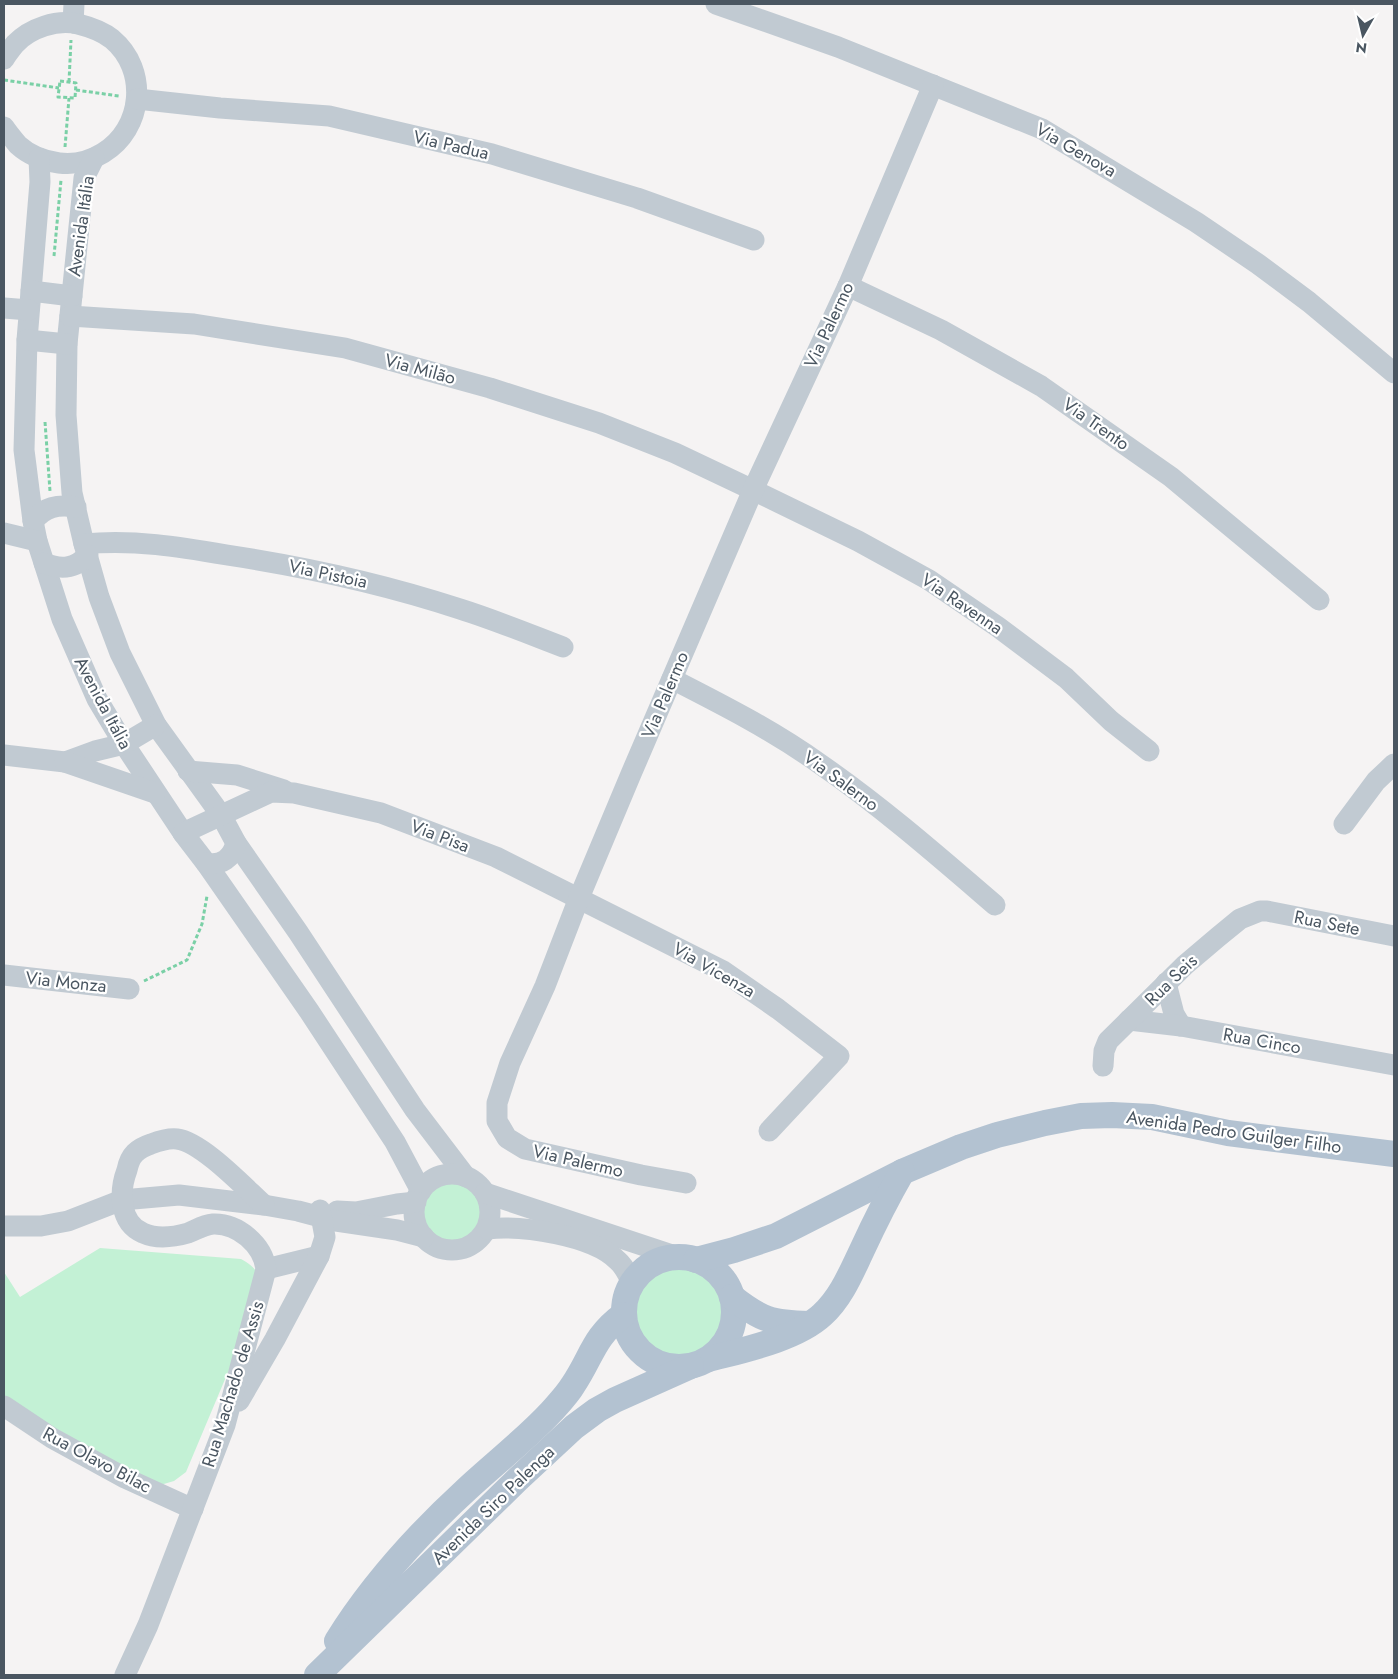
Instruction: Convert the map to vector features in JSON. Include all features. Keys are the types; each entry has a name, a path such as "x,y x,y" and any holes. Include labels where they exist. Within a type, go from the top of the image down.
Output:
{"main road":[{"name":"Avenida Pedro Guilger Filho","path":"623,1316 625,1300 632,1283 644,1270 660,1261 687,1259 734,1250 776,1236 902,1172 961,1147 1045,1122 1081,1116 1152,1117 1228,1134 1394,1154"},
{"path":"732,1297 749,1310 773,1322 809,1324 822,1316 834,1303 854,1269 886,1199 902,1172"},
{"path":"623,1316 630,1336 640,1351 655,1361 664,1364 673,1366 699,1362 721,1347 730,1332 734,1315 732,1297 724,1281 712,1268 687,1259"},
{"name":"Avenida Siro Palenga","path":"399,1578 407,1547 549,1414 574,1384 601,1335 623,1316"},
{"name":"Avenida Siro Palenga","path":"316,1675 350,1621 574,1426 615,1400 699,1362 776,1340 809,1324"}],"street":[{"name":"Via Genova","path":"716,4 838,47 932,86 1042,128 1196,222 1258,264 1309,302 1394,373"},
{"path":"4,60 16,44 32,31 52,24 73,13 113,40 127,56 136,77 137,99 133,118 124,134 110,148 94,158 79,163 63,164 39,158 19,146 4,127"},
{"name":"Via Palermo","path":"686,1183 525,1149 507,1138 497,1121 497,1103 510,1063 672,679 753,490 848,286 932,86"},
{"name":"Via Padua","path":"137,99 220,108 329,116 492,154 637,198 754,240"},
{"name":"Avenida Itália","path":"39,158 40,182 27,340 24,450 37,541 62,619 97,699 124,744 155,793 309,1011 386,1129 418,1196"},
{"name":"Avenida Itália","path":"94,158 84,178 67,344 66,415 72,492 99,597 120,653 156,725 221,815 236,843 338,992 415,1110 466,1177"},
{"name":"Via Trento","path":"848,286 942,330 1041,386 1171,477 1319,600"},
{"path":"4,308 30,300"},
{"name":"Avenida Itália","path":"30,300 71,306"},
{"name":"Via Milão","path":"71,306 345,348 490,388 600,423 675,454 753,490"},
{"path":"27,340 67,344"},
{"name":"Via Ravenna","path":"753,490 858,541 929,580 998,627 1066,678 1111,721 1149,751"},
{"path":"33,521 40,513 50,507 60,505 76,507"},
{"path":"4,533 37,541"},
{"name":"Via Pistoia","path":"86,550 112,542 170,546 344,576 460,609 564,647"},
{"path":"44,563 53,567 64,568 75,565 86,550"},
{"name":"Via Salerno","path":"672,679 743,715 819,762 876,805 995,904"},
{"path":"65,762 95,751 124,744 156,725"},
{"path":"4,754 65,762 155,793"},
{"path":"1344,824 1376,781 1394,764"},
{"name":"Via Pisa","path":"188,771 236,775 294,793 381,813 496,857 579,898"},
{"name":"Via Pisa","path":"221,815 271,792 294,793"},
{"path":"183,833 221,815"},
{"path":"211,871 226,861 234,851 236,843"},
{"name":"Via Vicenza","path":"579,898 723,971 778,1009 839,1056 769,1131"},
{"name":"Rua Sete","path":"1260,911 1394,936"},
{"name":"Rua Seis","path":"1103,1066 1104,1051 1108,1041 1166,983 1240,919 1260,911"},
{"name":"Via Monza","path":"4,975 129,989"},
{"path":"1166,983 1174,1014 1181,1026"},
{"path":"309,1011 310,1005 320,995 331,991 338,992"},
{"path":"325,1037 338,1037 345,1034 350,1030 355,1018"},
{"name":"Rua Cinco","path":"1129,1020 1181,1026 1394,1065"},
{"path":"386,1129 415,1110"},
{"path":"264,1205 209,1156 186,1142 177,1139 157,1142 143,1147 133,1154 123,1181 122,1200 128,1220 138,1231 145,1235 175,1236 213,1224 227,1227 242,1233 252,1240 264,1256 266,1269 319,1256"},
{"path":"4,1226 41,1226 68,1221 122,1200 179,1195 321,1214 356,1212 397,1204 418,1196 430,1182 441,1176 454,1174 466,1177 477,1183 485,1193 490,1205 490,1218 486,1229 479,1239 469,1246 457,1250 445,1249 434,1245 424,1237 416,1221 418,1196"},
{"path":"485,1193 687,1259"},
{"path":"321,1214 336,1221 383,1227 424,1237"},
{"path":"225,1425 275,1339 319,1256 325,1237 321,1214"},
{"path":"486,1229 529,1228 585,1243 606,1251 617,1259 632,1283"},
{"name":"Rua Machado de Assis","path":"125,1675 148,1625 225,1425 266,1269"},
{"name":"Rua Olavo Bilac","path":"4,1406 52,1438 125,1478 193,1509"}],"path":[{"path":"69,82 73,13"},
{"path":"4,80 59,88"},
{"path":"60,81 76,83 75,98 58,97 59,88 60,81"},
{"path":"76,90 137,99"},
{"path":"129,989 187,960 202,924 211,871"}],"green space":[{"path":"453,1182 470,1187 478,1195 483,1212 478,1229 470,1237 453,1242 436,1237 428,1229 423,1212 428,1195 436,1187"},
{"path":"100,1248 241,1259 253,1267 258,1276 257,1303 186,1472 174,1481 157,1486 4,1399 4,1272 20,1297"},
{"path":"679,1266 697,1269 712,1279 722,1294 725,1312 722,1330 712,1345 697,1355 679,1358 661,1355 646,1345 636,1330 633,1312 636,1294 646,1279 661,1269"}]}
